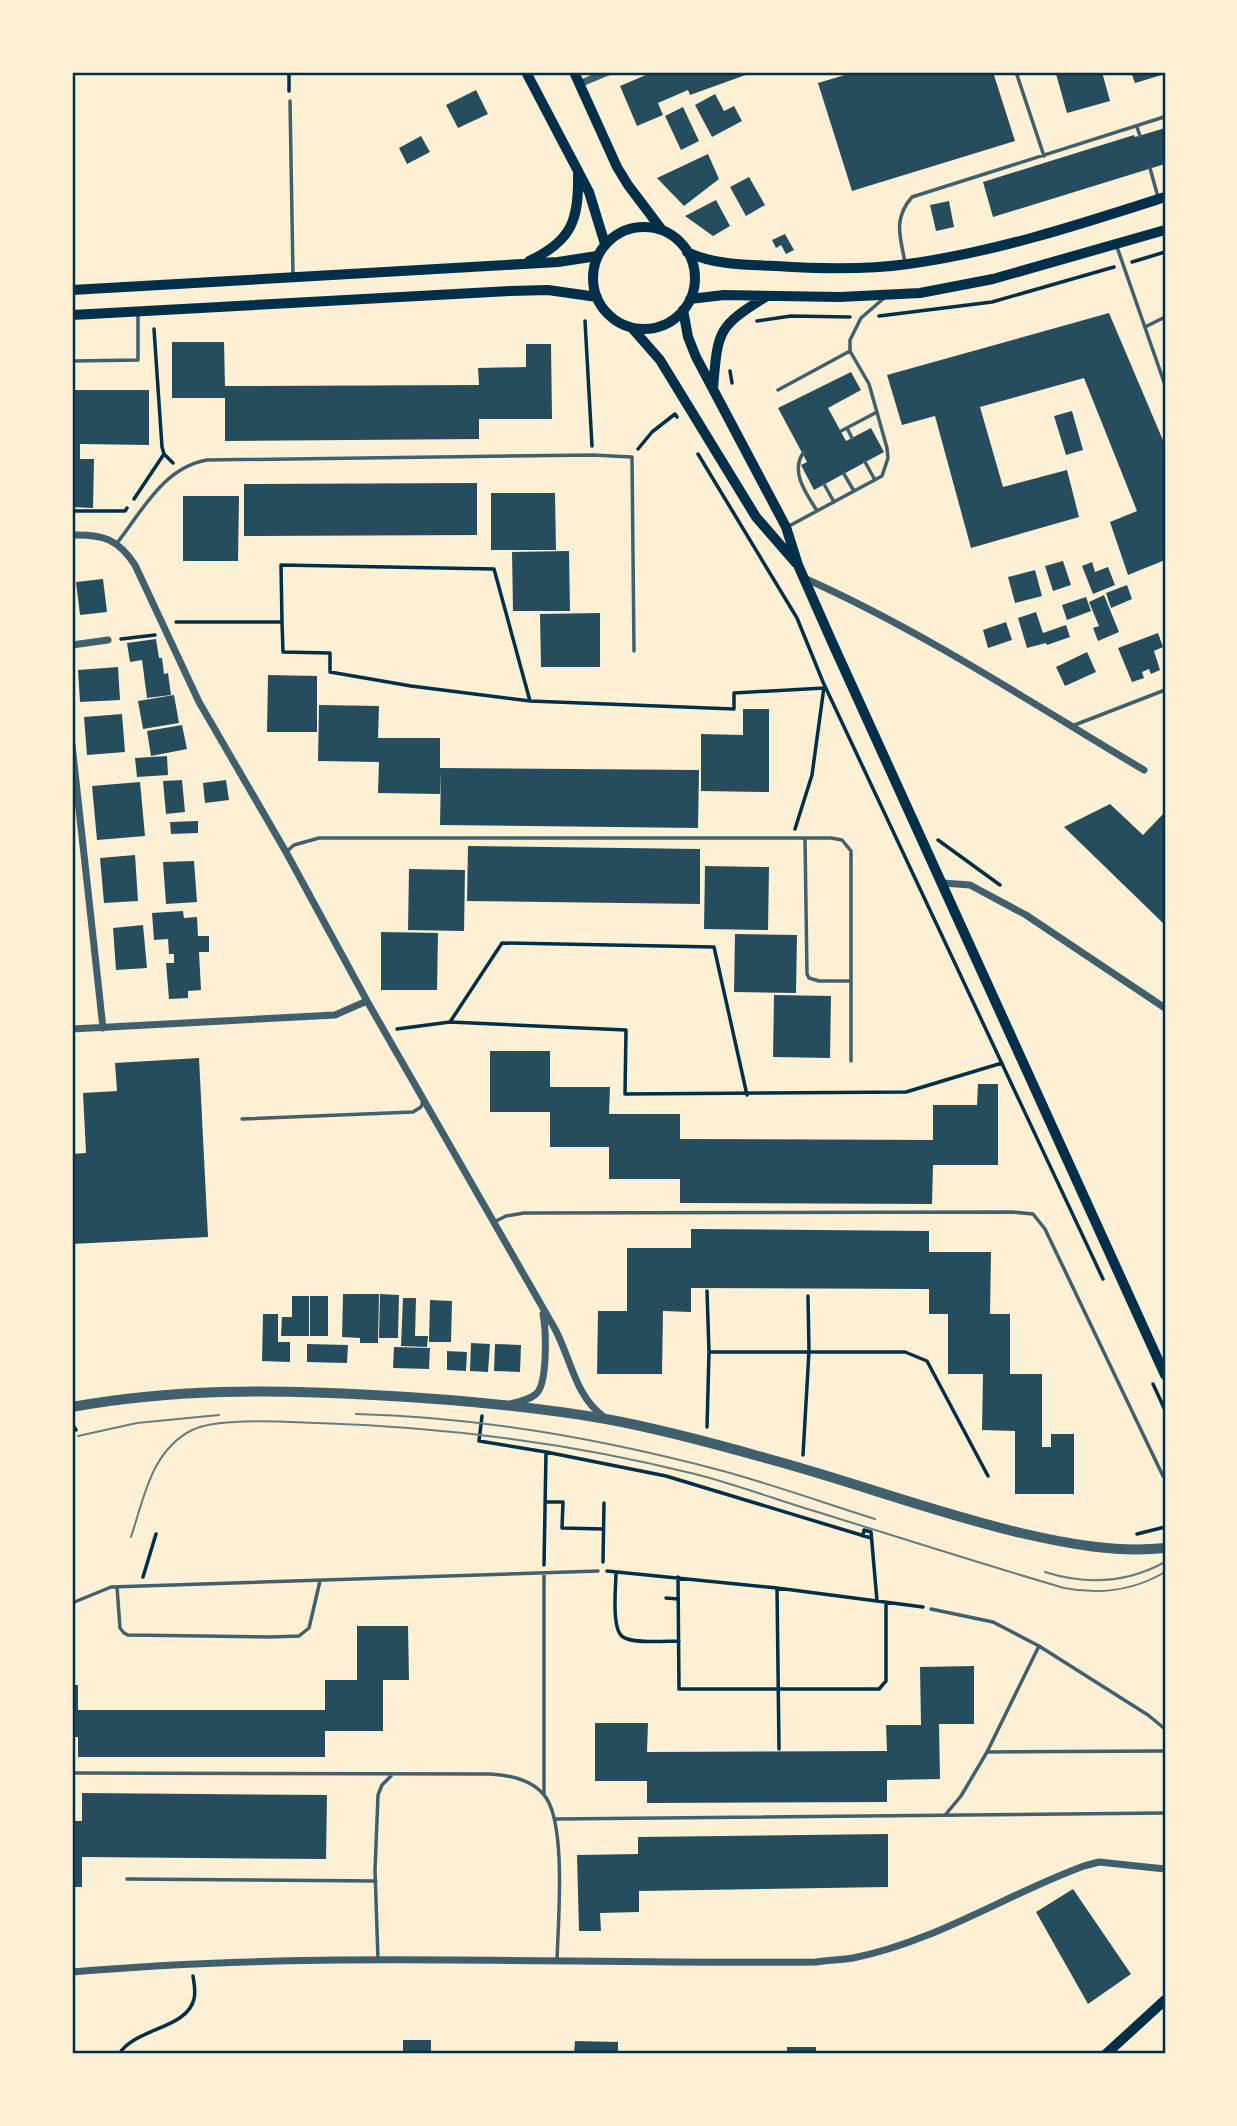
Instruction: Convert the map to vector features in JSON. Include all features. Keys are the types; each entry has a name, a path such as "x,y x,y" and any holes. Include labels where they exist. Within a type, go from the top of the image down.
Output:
{"main road":[{"path":"526,72 595,207 605,244"},
{"path":"573,72 628,185 663,230 677,239 693,265 694,279 690,299 683,310 664,324 648,328 632,327 619,322 608,314 597,297 593,272 597,256 605,244 629,229 642,227 663,230"},
{"path":"523,264 556,246 570,231 577,205 578,170"},
{"path":"687,252 709,260 757,265 849,268 906,264 1003,245 1162,198"},
{"path":"690,299 724,295 920,293 993,279 1165,230"},
{"path":"72,290 572,261 597,256"},
{"path":"72,315 510,290 548,290 597,297"},
{"path":"713,388 716,353 723,330 739,314 767,296"},
{"path":"683,310 688,337 786,527 798,565 1165,1375"},
{"path":"632,327 660,359 756,517 798,565"},
{"path":"1106,2054 1165,2000"}],"street":[{"path":"579,84 608,72"},
{"path":"72,535 102,538 117,543 135,565 199,702 565,1348 579,1390 588,1403 607,1419"},
{"path":"804,578 840,594 960,659 1144,770"},
{"path":"72,645 108,640"},
{"path":"72,745 103,1028"},
{"path":"943,883 970,885 1026,915 1120,975 1165,1008"},
{"path":"72,1029 335,1015 367,1001"},
{"path":"500,1405 522,1401 537,1394 543,1382 542,1310"},
{"path":"72,1407 164,1394 262,1392 373,1395 500,1405 607,1419 772,1460 962,1518 1048,1540 1112,1548 1165,1548"},
{"path":"72,1972 191,1964 378,1960 816,1962 854,1958 898,1946 1099,1862 1165,1869"}],"lane":[{"path":"1016,72 1044,156"},
{"path":"290,101 293,277"},
{"path":"906,264 898,221 902,208 912,197 1164,117"},
{"path":"1137,127 1140,136"},
{"path":"1150,168 1162,198"},
{"path":"1116,245 1165,385"},
{"path":"786,527 882,476 888,458 869,384 850,351 850,340 861,317 887,295"},
{"path":"72,361 138,360 138,311"},
{"path":"1145,327 1165,317"},
{"path":"778,390 850,351"},
{"path":"841,431 877,412"},
{"path":"846,428 852,438"},
{"path":"803,453 798,469 799,477 817,511"},
{"path":"117,543 161,486 180,470 195,462 218,459 592,455 632,457 634,651"},
{"path":"865,463 875,480"},
{"path":"844,474 854,491"},
{"path":"824,484 834,502"},
{"path":"1070,726 1165,690"},
{"path":"286,852 294,845 320,838 842,840 851,851 851,1061"},
{"path":"805,838 807,974 809,978 819,981 851,981"},
{"path":"242,1119 402,1113 421,1107 424,1099"},
{"path":"494,1222 506,1216 524,1213 1033,1214 1045,1229 1163,1476"},
{"path":"72,1603 117,1587 598,1572"},
{"path":"544,1573 544,1795 555,1819 558,1870 557,1962"},
{"path":"117,1587 120,1628 128,1635 270,1637 299,1636 309,1629 320,1581"},
{"path":"931,1609 993,1622 1039,1646 1149,1715 1165,1729"},
{"path":"944,1815 961,1796 987,1752 1039,1646"},
{"path":"987,1752 1165,1751"},
{"path":"72,1773 505,1775 519,1778 544,1795"},
{"path":"378,1960 378,1796 382,1785 393,1775"},
{"path":"555,1819 1165,1813"},
{"path":"127,1880 376,1881"}],"path":[{"path":"289,72 290,101"},
{"path":"585,321 592,455"},
{"path":"72,511 125,511 164,454 154,328"},
{"path":"632,457 652,432 675,414 681,424"},
{"path":"694,446 797,618 823,685 1107,1286"},
{"path":"164,454 180,470"},
{"path":"530,701 494,569 281,565 283,652 330,653 330,672 411,687 530,701 734,709 734,693 823,685"},
{"path":"160,621 282,622"},
{"path":"108,640 165,634"},
{"path":"793,838 812,775 823,685"},
{"path":"450,1022 502,943 714,947 747,1095"},
{"path":"384,1031 450,1022 626,1030 625,1094 906,1092 1002,1063"},
{"path":"706,1432 708,1291"},
{"path":"803,1456 809,1352 808,1296"},
{"path":"709,1352 905,1352 927,1361 988,1476"},
{"path":"1148,1373 1165,1410"},
{"path":"492,1414 482,1413 479,1441 666,1476 807,1516 871,1538 877,1601"},
{"path":"76,1430 72,1423 83,1421"},
{"path":"544,1573 546,1452"},
{"path":"545,1502 563,1502 562,1528 603,1530"},
{"path":"604,1503 603,1572 777,1588 931,1609"},
{"path":"1131,1535 1165,1527"},
{"path":"140,1586 156,1534"},
{"path":"616,1572 616,1626 621,1636 630,1640 679,1641"},
{"path":"678,1577 679,1689 879,1689 886,1681 886,1602"},
{"path":"777,1588 779,1749"},
{"path":"666,1598 678,1599"},
{"path":"119,2054 135,2039 172,2023 194,2003 191,1964"}],"building":[{"path":"653,72 754,72 690,95 688,90 658,103 663,115 637,126 620,86"},
{"path":"855,72 993,72 1015,141 852,191 818,83"},
{"path":"1102,72 1110,101 1067,113 1056,74"},
{"path":"1131,72 1165,72 1165,74 1135,83"},
{"path":"476,90 488,114 458,128 446,105"},
{"path":"715,94 724,111 734,106 742,121 712,137 695,105"},
{"path":"683,107 699,141 681,150 665,116"},
{"path":"1165,128 1165,164 993,217 983,182 1134,135 1135,137"},
{"path":"421,136 430,152 407,164 399,148"},
{"path":"708,154 719,179 684,206 657,178"},
{"path":"749,177 765,205 746,216 730,187"},
{"path":"716,200 730,226 713,236 685,216"},
{"path":"949,201 954,227 936,231 930,205"},
{"path":"785,234 794,250 786,254 781,245 776,248 772,240"},
{"path":"1109,313 1165,445 1165,560 1128,575 1110,522 1137,511 1084,378 980,407 1003,487 1067,470 1079,517 971,548 935,416 902,425 887,375"},
{"path":"172,342 224,342 225,386 479,385 478,368 526,367 526,344 551,344 552,419 479,419 479,439 225,441 225,398 172,398"},
{"path":"851,372 861,390 828,408 846,441 871,428 884,452 814,490 801,465 807,462 778,408"},
{"path":"72,390 149,390 149,445 80,444 80,459 94,459 93,508 72,507"},
{"path":"1072,411 1083,450 1066,455 1054,416"},
{"path":"477,483 477,535 244,536 244,484"},
{"path":"491,493 555,493 556,550 491,550"},
{"path":"183,496 239,496 238,561 183,561"},
{"path":"569,551 570,611 513,611 512,552"},
{"path":"1063,561 1071,585 1053,591 1045,566"},
{"path":"1092,562 1095,572 1108,567 1115,585 1093,594 1082,566"},
{"path":"1035,570 1042,596 1015,603 1008,577"},
{"path":"103,579 107,612 80,615 76,582"},
{"path":"1127,585 1132,599 1111,608 1106,593"},
{"path":"1104,595 1119,632 1098,641 1093,628 1099,626 1089,602"},
{"path":"1086,597 1091,611 1067,620 1062,605"},
{"path":"1036,612 1043,633 1066,625 1070,637 1027,648 1018,618"},
{"path":"600,613 600,667 541,667 540,614"},
{"path":"1006,622 1012,640 988,648 983,630"},
{"path":"1158,633 1163,647 1154,651 1160,670 1151,674 1149,669 1142,672 1144,678 1132,682 1118,648"},
{"path":"156,639 164,674 168,673 171,695 147,698 142,660 130,662 127,643"},
{"path":"1087,652 1096,672 1065,686 1056,667"},
{"path":"118,667 120,700 80,702 78,670"},
{"path":"268,675 317,676 317,732 267,732"},
{"path":"174,695 179,723 143,729 138,701"},
{"path":"319,705 379,706 378,738 440,738 440,768 699,770 698,828 440,825 441,771 440,794 378,793 379,762 318,761"},
{"path":"743,709 769,709 769,792 701,791 701,734 743,735"},
{"path":"122,714 125,752 87,755 84,717"},
{"path":"182,725 187,749 151,756 147,731"},
{"path":"167,756 168,775 137,777 135,758"},
{"path":"182,780 185,812 166,814 163,781"},
{"path":"226,780 229,800 205,803 203,783"},
{"path":"140,782 145,836 97,840 92,786"},
{"path":"1110,804 1143,835 1165,812 1165,925 1064,827"},
{"path":"198,821 198,833 171,834 170,822"},
{"path":"468,846 700,849 700,904 467,901"},
{"path":"135,855 138,901 104,903 100,858"},
{"path":"194,861 197,902 166,904 163,862"},
{"path":"705,866 769,867 768,930 704,929"},
{"path":"409,869 465,870 464,931 408,930"},
{"path":"183,911 184,918 197,917 198,936 209,936 209,952 199,952 201,990 188,991 188,998 169,999 166,963 174,963 174,954 169,954 168,939 154,940 152,913"},
{"path":"143,925 147,968 116,970 113,928"},
{"path":"381,932 438,933 437,990 381,990"},
{"path":"735,934 797,935 796,993 734,992"},
{"path":"774,995 831,996 830,1058 773,1057"},
{"path":"490,1051 550,1051 550,1087 610,1087 609,1114 680,1114 680,1139 933,1140 933,1105 977,1105 978,1084 998,1084 998,1165 933,1165 932,1204 680,1203 680,1179 609,1179 609,1147 550,1147 550,1112 490,1112"},
{"path":"199,1058 208,1237 72,1244 72,1154 86,1153 83,1093 117,1091 115,1063"},
{"path":"691,1229 929,1231 929,1252 991,1252 990,1314 1010,1314 1010,1374 1042,1374 1042,1447 1051,1447 1051,1434 1074,1434 1074,1494 1015,1494 1015,1431 982,1430 983,1374 948,1374 948,1314 929,1314 929,1289 691,1288 691,1312 663,1311 662,1374 597,1374 598,1311 627,1311 627,1248 691,1248"},
{"path":"343,1294 379,1294 378,1343 360,1343 360,1338 342,1337"},
{"path":"380,1294 399,1295 398,1338 379,1338"},
{"path":"292,1296 309,1296 309,1336 281,1336 282,1317 292,1317"},
{"path":"310,1296 328,1296 328,1336 310,1336"},
{"path":"403,1298 416,1298 415,1336 428,1336 427,1347 401,1346"},
{"path":"430,1300 452,1301 451,1342 429,1342"},
{"path":"263,1314 278,1314 278,1342 290,1342 290,1362 262,1361"},
{"path":"471,1343 490,1344 488,1372 470,1371"},
{"path":"307,1344 348,1345 347,1363 307,1362"},
{"path":"495,1344 521,1345 520,1372 494,1371"},
{"path":"394,1347 430,1348 429,1369 393,1368"},
{"path":"447,1351 467,1352 466,1371 447,1370"},
{"path":"357,1626 408,1626 409,1680 383,1680 383,1731 325,1731 325,1757 78,1757 78,1737 72,1737 72,1685 78,1685 78,1710 325,1710 325,1680 357,1680"},
{"path":"974,1666 974,1724 939,1724 940,1779 887,1780 887,1802 647,1803 647,1781 595,1781 595,1723 648,1723 647,1752 887,1751 886,1725 921,1725 920,1667"},
{"path":"82,1793 327,1795 326,1859 82,1857 82,1887 72,1887 72,1821 82,1821"},
{"path":"888,1834 888,1887 639,1891 639,1912 600,1913 601,1931 579,1931 577,1855 638,1854 638,1837"},
{"path":"1073,1889 1131,1974 1088,2004 1036,1912"},
{"path":"403,2040 431,2040 431,2054 403,2054"},
{"path":"575,2041 618,2042 618,2054 574,2054"},
{"path":"787,2047 816,2047 816,2054 787,2054"}],"tram line":[{"path":"356,1414 495,1425 632,1449 723,1471 875,1519"},
{"path":"78,1436 137,1423 219,1415"},
{"path":"131,1537 151,1477 167,1450 178,1439 192,1430 218,1423 289,1422 413,1428 508,1438 648,1463 724,1482 1064,1588 1116,1590 1141,1584 1165,1572"},
{"path":"1045,1572 1076,1579 1106,1580 1136,1574 1165,1562"}]}
